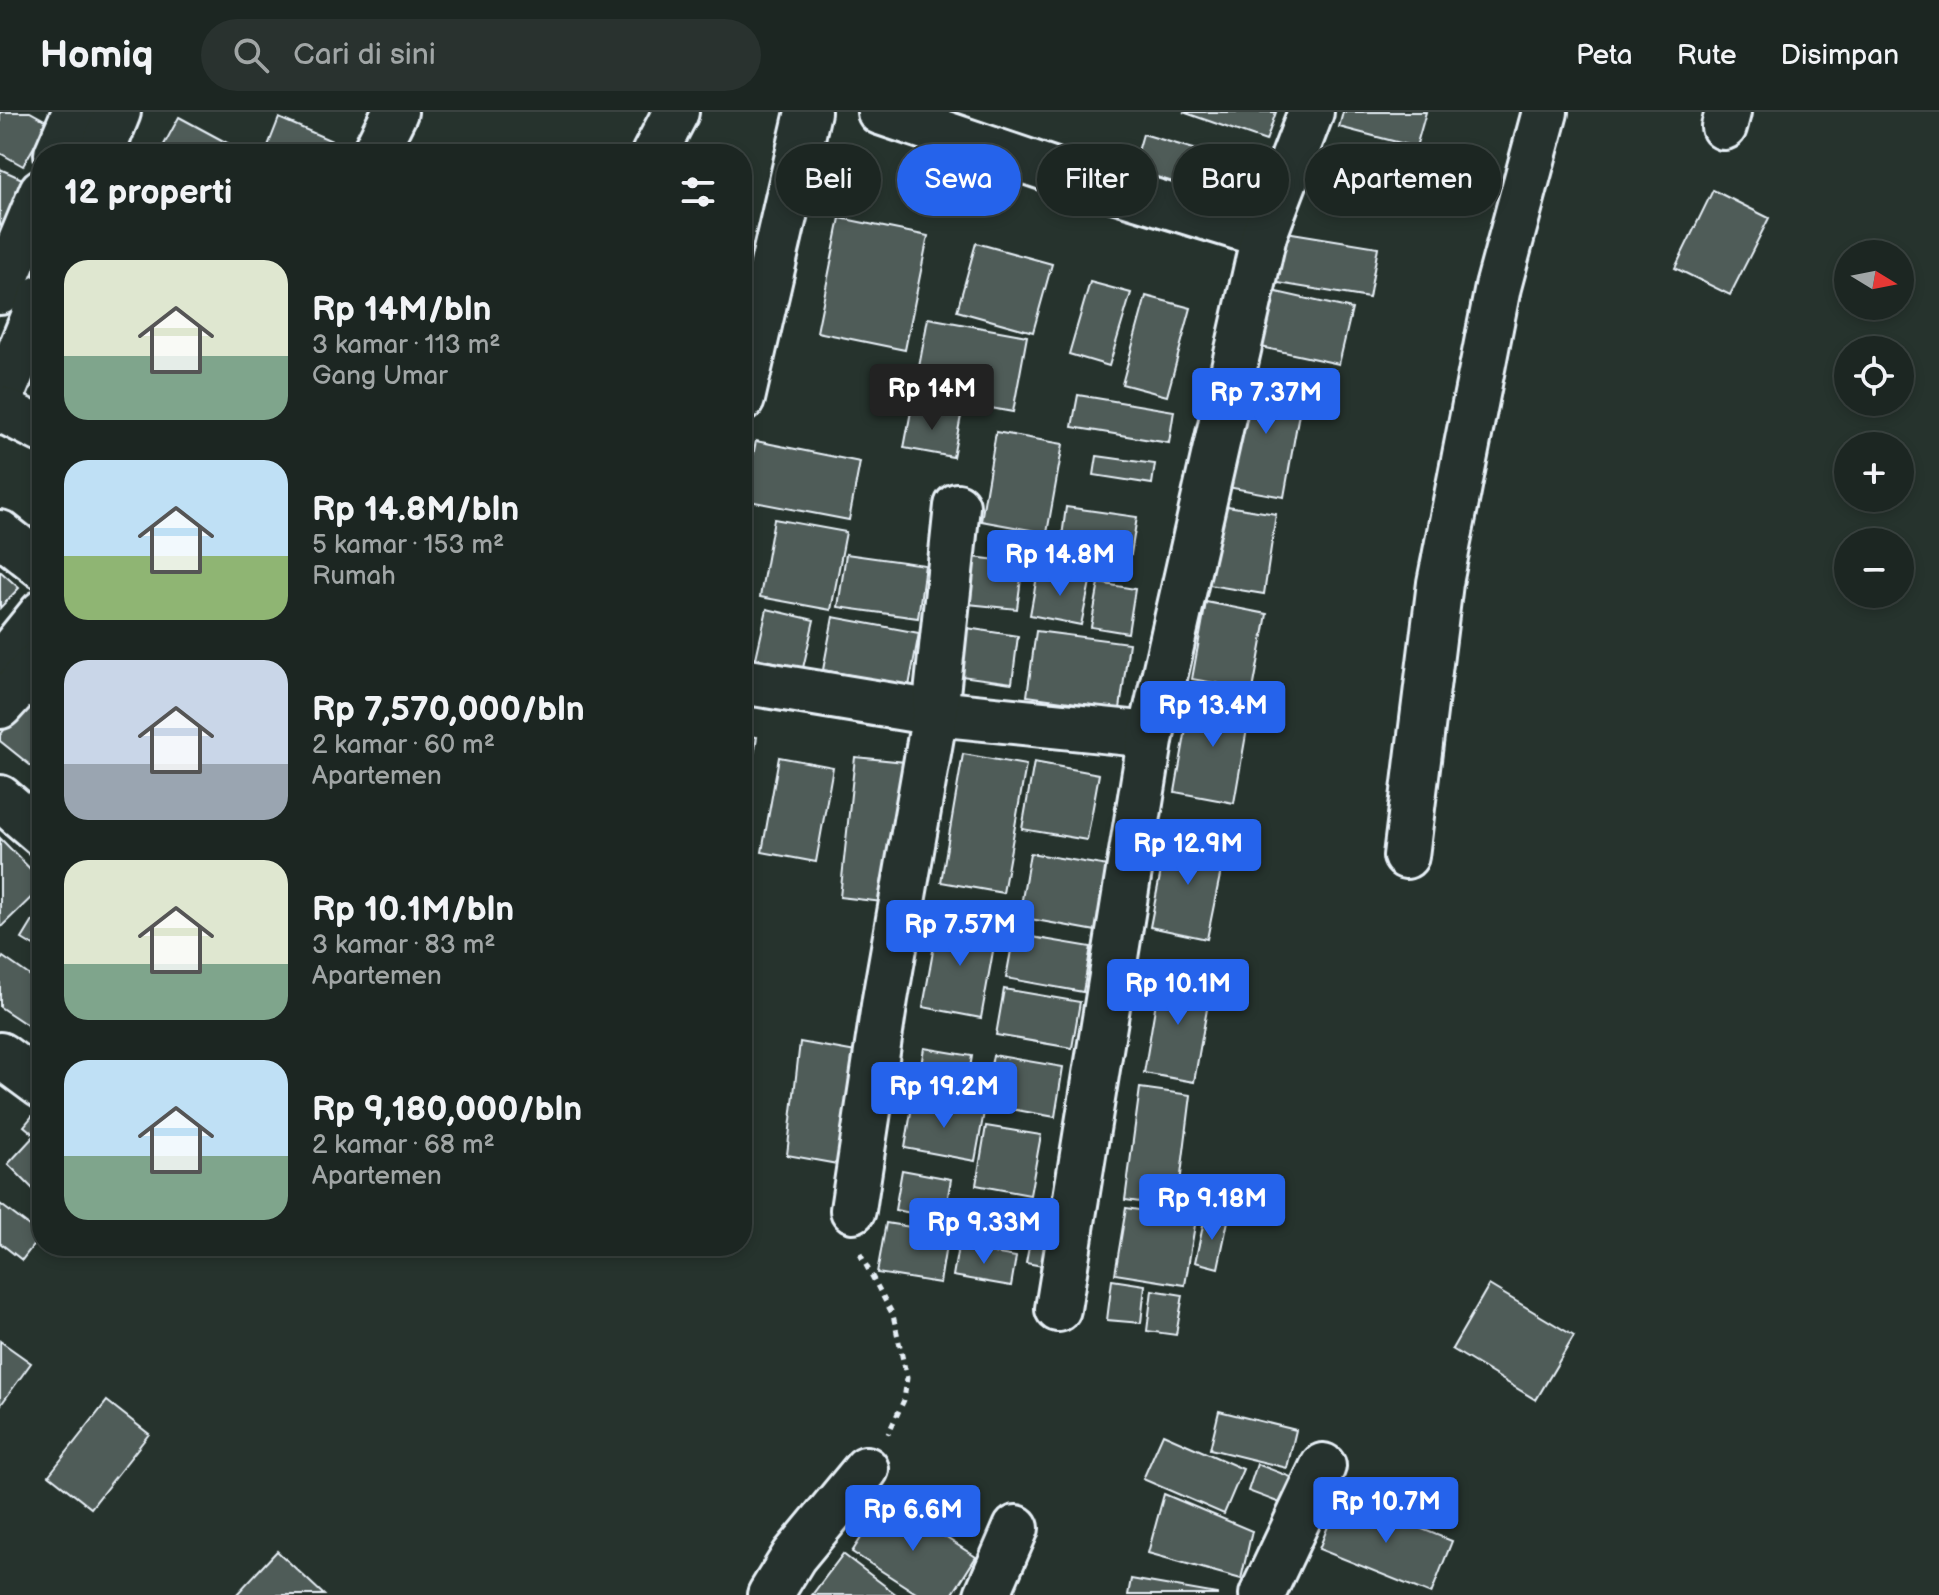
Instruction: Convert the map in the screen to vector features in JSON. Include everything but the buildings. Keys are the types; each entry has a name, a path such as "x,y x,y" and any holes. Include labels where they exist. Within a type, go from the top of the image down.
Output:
{"street":[{"path":"61,144 75,112"},
{"path":"105,144 118,112"},
{"path":"379,144 395,112"},
{"path":"659,144 676,112"},
{"path":"752,356 808,112"},
{"path":"880,112 1055,171 1264,235"},
{"path":"1058,1309 1151,735 1264,235 1311,112"},
{"path":"1406,856 1440,583 1498,287 1545,112"},
{"path":"0,292 32,215"},
{"path":"0,400 32,322"},
{"path":"0,409 32,425"},
{"path":"853,1210 885,999 935,713 957,506"},
{"path":"0,533 32,558"},
{"path":"0,665 32,625"},
{"path":"0,706 32,671"},
{"path":"752,683 935,713 1151,735"},
{"path":"0,798 32,825"},
{"path":"0,1055 32,1079"},
{"path":"1262,1595 1323,1466"},
{"path":"770,1595 794,1556 866,1469"},
{"path":"987,1595 1016,1528"}],"path":[{"path":"853,1210 856,1246 893,1315 907,1378 904,1400 866,1469"}]}
